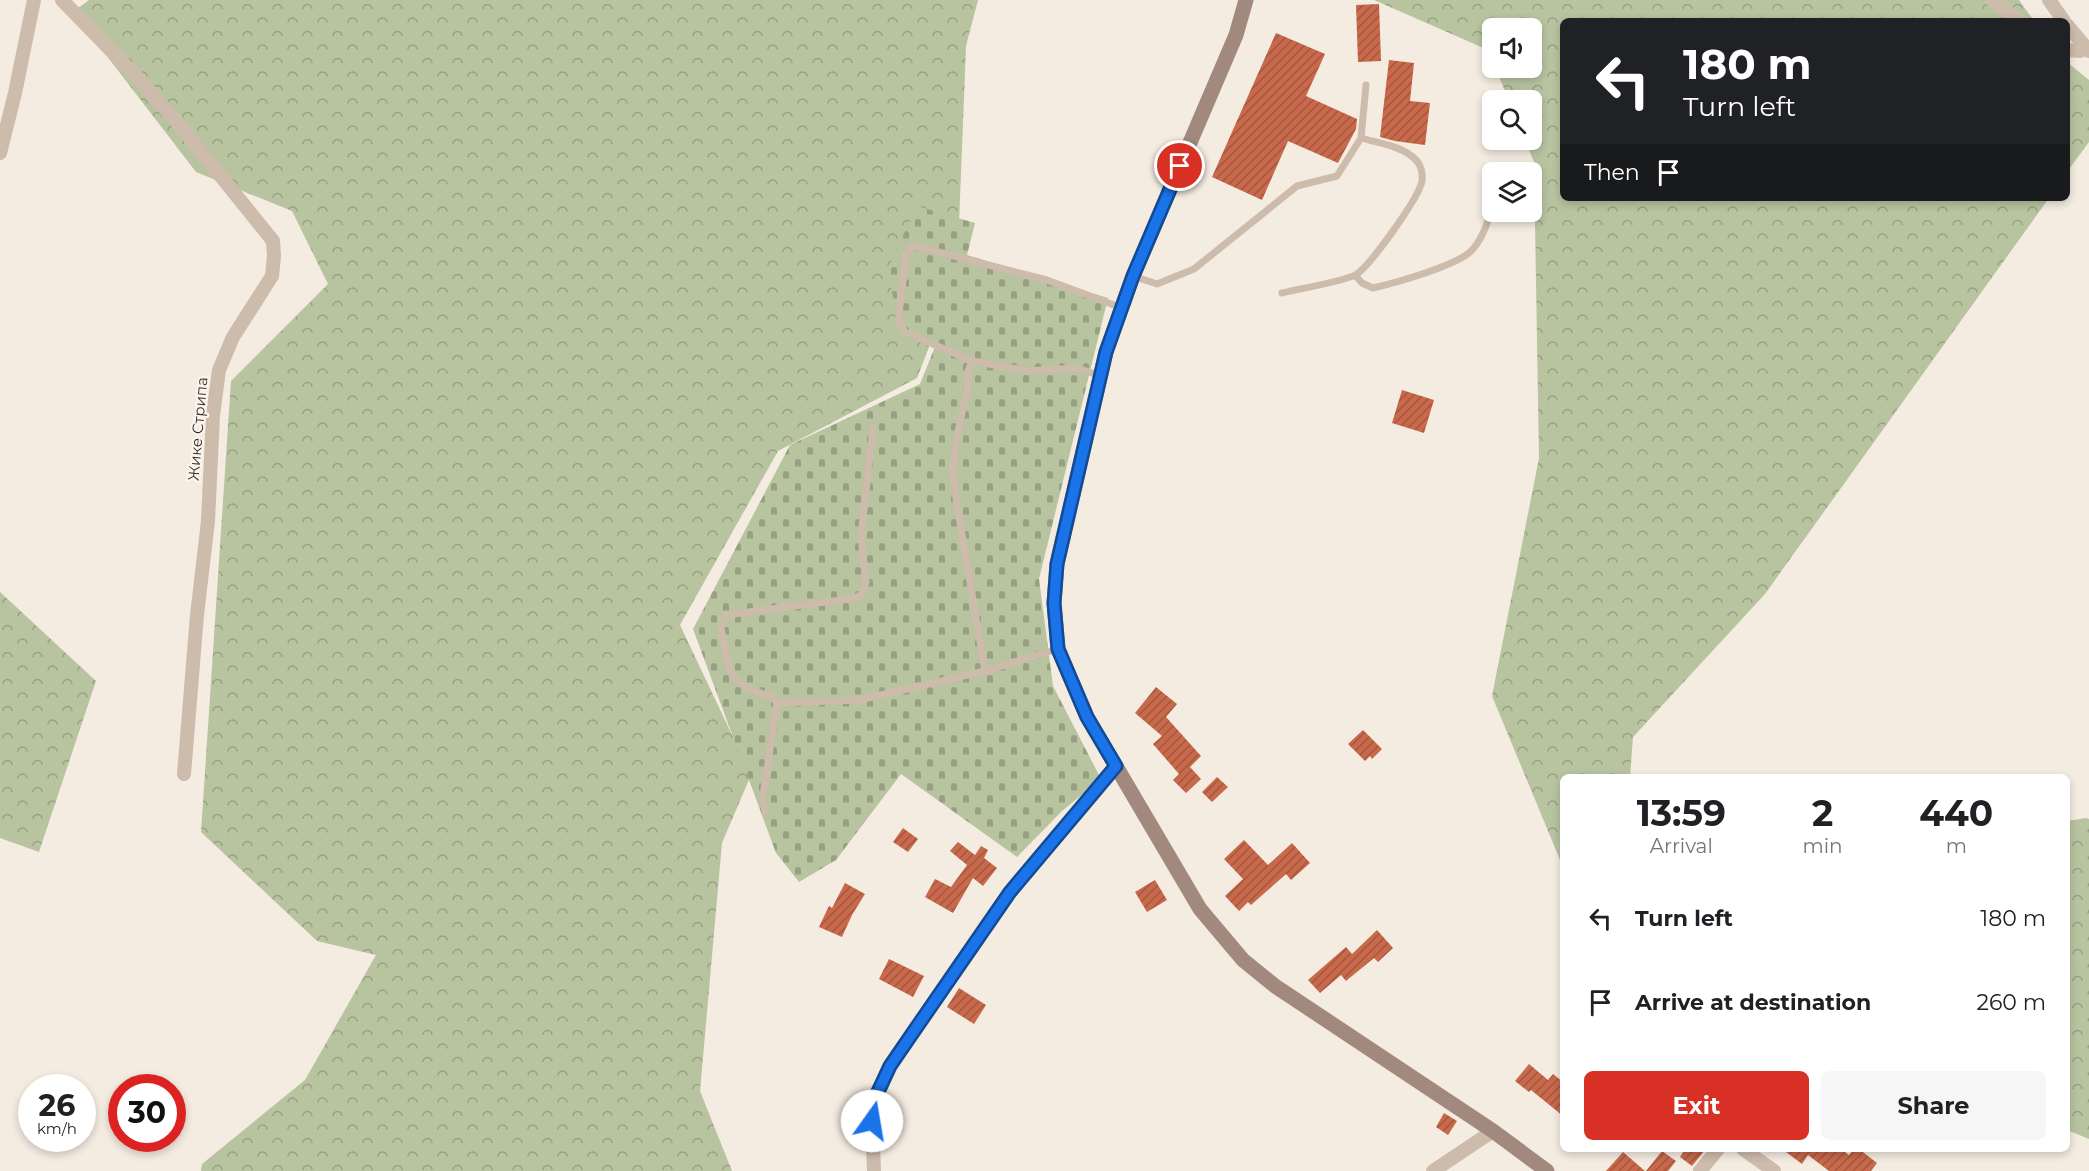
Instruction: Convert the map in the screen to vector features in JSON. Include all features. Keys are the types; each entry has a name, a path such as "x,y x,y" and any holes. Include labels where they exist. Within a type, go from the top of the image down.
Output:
{"main road":[{"path":"1246,0 1236,35 1133,276 1106,352 1057,564 1054,603 1058,649 1087,717 1200,909 1243,960 1275,986 1493,1131 1547,1171"}],"street":[{"path":"0,153 34,0"},
{"name":"Жике Стрипа","path":"62,0 66,7 138,78 183,129 273,241 272,276 233,337 219,370 213,415 208,521 197,615 184,774"},
{"path":"1992,0 2016,18"},
{"path":"2049,0 2062,18"},
{"path":"2070,28 2088,49 2070,50"},
{"path":"874,1171 872,1121 877,1094 890,1066 1010,892 1116,766"},
{"path":"1433,1171 1493,1131"},
{"path":"1700,1171 1716,1152"},
{"path":"1747,1152 1774,1171"}],"lane":[{"path":"1133,276 1157,284 1194,269 1297,186 1337,176 1361,138 1365,85"},
{"path":"1282,293 1355,275 1370,262 1414,199 1422,182 1422,171 1417,160 1401,150 1361,138"},
{"path":"1355,275 1362,283 1373,288 1450,264 1472,251 1487,222"},
{"path":"1101,376 1077,368 1027,371 972,361 902,330 899,314 906,255 911,247 915,246 1047,280 1122,308"},
{"path":"972,361 967,374 967,390 955,446 953,471 985,671"},
{"path":"765,812 763,796 777,704 771,696 752,692 739,684 731,673 721,628 722,621 726,615 856,598 862,594 866,582 861,536 873,428"},
{"path":"777,704 859,700 985,671 1058,649"}],"green space":[{"path":"89,0 978,0 966,46 957,275 917,378 778,451 680,625 751,775 722,843 700,1091 732,1171 201,1171 202,1164 305,1080 376,955 317,941 201,832 231,381 328,284 292,211 196,172 73,12"},
{"path":"1374,0 2019,0 2032,18 1560,18 1560,201 2047,201 1765,594 1633,737 1630,774 1560,774 1560,860 1492,696 1539,458 1535,222 1542,222 1542,162 1534,162 1529,150 1542,150 1542,90 1505,90 1499,78 1542,78 1542,18 1482,18 1482,47"},
{"path":"2070,64 2089,80 2089,142 2070,168"},
{"path":"917,206 975,223 967,255 1108,298 1039,579 1053,686 1101,779 1062,811 1017,857 901,774 836,860 799,882 776,853 693,629 790,445 920,384 937,342 900,327 887,270"},
{"path":"0,592 96,681 39,852 0,838"},
{"path":"2089,819 2089,1139 2070,1131 2070,821"}],"building":[{"path":"1379,4 1381,61 1358,62 1356,5"},
{"path":"1276,33 1325,54 1306,96 1357,119 1356,129 1338,163 1288,141 1262,200 1212,177"},
{"path":"1389,60 1414,63 1410,101 1430,103 1425,145 1380,137"},
{"path":"1402,390 1434,400 1424,433 1392,423"},
{"path":"1156,687 1177,704 1166,717 1201,756 1190,767 1201,779 1186,793 1173,780 1179,774 1153,744 1162,736 1135,713"},
{"path":"1363,730 1382,749 1372,759 1370,756 1365,761 1348,744"},
{"path":"1217,777 1228,787 1212,802 1202,792"},
{"path":"903,828 918,839 908,852 893,842"},
{"path":"1244,840 1268,865 1292,843 1310,863 1291,880 1286,874 1251,905 1248,902 1239,911 1225,896 1243,879 1224,859"},
{"path":"958,842 975,855 981,846 988,850 984,858 997,868 983,886 973,878 953,913 925,897 935,879 951,887 967,865 950,851"},
{"path":"1155,880 1167,900 1147,912 1135,892"},
{"path":"845,883 865,894 842,937 819,927 829,906 832,908"},
{"path":"1377,930 1393,948 1378,962 1374,958 1346,981 1341,975 1320,993 1308,980 1346,947 1352,954"},
{"path":"889,959 924,976 913,997 879,979"},
{"path":"959,988 986,1005 974,1024 947,1007"},
{"path":"1529,1064 1548,1080 1553,1074 1560,1080 1560,1114 1531,1090 1529,1092 1515,1081"},
{"path":"1444,1113 1457,1121 1448,1135 1436,1127"},
{"path":"1623,1152 1645,1171 1606,1171"},
{"path":"1661,1152 1676,1161 1668,1171 1646,1171"},
{"path":"1683,1152 1704,1152 1692,1166 1680,1157"},
{"path":"1786,1152 1845,1152 1849,1155 1852,1152 1863,1152 1877,1163 1871,1171 1829,1171 1808,1155 1802,1164"}],"route":[{"path":"872,1121 877,1094 890,1066 914,1031 1010,892 1116,766 1087,717 1058,649 1054,603 1057,564 1106,352 1133,276 1180,166"}]}
